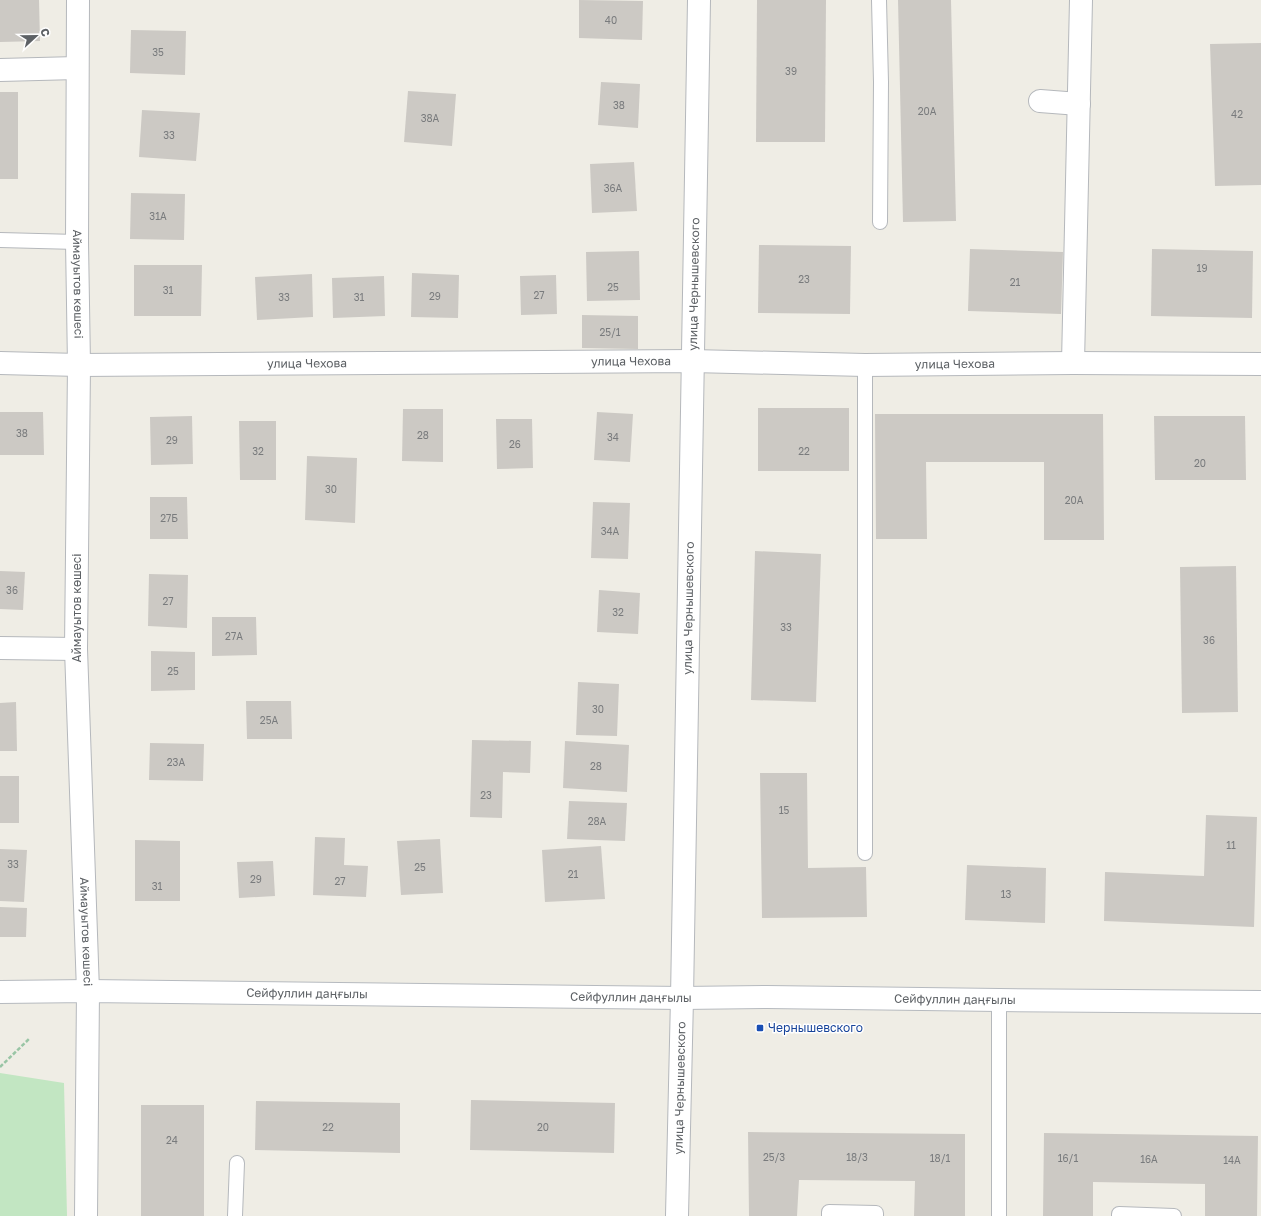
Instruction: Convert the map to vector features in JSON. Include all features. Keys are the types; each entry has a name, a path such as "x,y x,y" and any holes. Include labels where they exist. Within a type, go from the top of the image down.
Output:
{"street":[{"name":"Аймауытов көшесі","path":"78,0 77,242 79,365 76,649 88,991 86,1216"},
{"name":"улица Чернышевского","path":"677,1216 699,0"},
{"path":"1073,363 1081,0"},
{"path":"0,70 77,68"},
{"path":"1040,101 1079,104"},
{"name":"улица Чехова","path":"0,363 79,365 692,361 865,365 1073,363 1261,364"},
{"path":"0,648 76,649"},
{"name":"Сейфуллин даңғылы","path":"0,992 88,991 682,998 767,997 1261,1002"}],"lane":[{"path":"879,0 880,222"},
{"path":"0,240 77,242"},
{"path":"865,365 865,853"},
{"path":"999,1000 999,1216"},
{"path":"235,1216 237,1163"},
{"path":"828,1216 829,1212 876,1212 876,1216"},
{"path":"1119,1216 1119,1214 1174,1216"}],"path":[{"path":"0,1067 29,1039"}],"green space":[{"path":"0,1073 64,1083 67,1216 0,1216"}],"building":[{"path":"0,0 39,0 40,41 0,42"},
{"path":"579,0 643,1 642,40 579,38"},
{"path":"757,0 826,0 825,142 756,142"},
{"path":"898,0 951,0 956,221 903,222"},
{"path":"131,30 186,31 185,75 130,73"},
{"path":"1261,43 1261,185 1215,186 1210,44"},
{"path":"601,82 640,84 638,128 598,125"},
{"path":"408,91 456,94 452,146 404,142"},
{"path":"0,92 18,92 18,179 0,179"},
{"path":"142,110 200,113 196,161 139,157"},
{"path":"634,162 637,211 592,213 590,164"},
{"path":"131,193 185,194 184,240 130,239"},
{"path":"759,245 851,246 850,314 758,313"},
{"path":"970,249 1063,252 1061,314 968,311"},
{"path":"1152,249 1253,251 1252,318 1151,316"},
{"path":"639,251 640,300 587,301 586,252"},
{"path":"134,265 202,265 201,316 134,316"},
{"path":"412,273 459,275 458,318 411,317"},
{"path":"312,274 313,317 257,320 255,277"},
{"path":"556,275 557,314 521,315 520,276"},
{"path":"384,276 385,316 333,318 332,278"},
{"path":"582,315 638,316 638,349 582,348"},
{"path":"758,408 849,408 849,471 758,471"},
{"path":"403,409 443,409 443,462 402,461"},
{"path":"0,412 43,412 44,455 0,455"},
{"path":"597,412 633,414 630,462 594,460"},
{"path":"875,414 1103,414 1104,540 1044,540 1044,462 926,462 927,539 876,539"},
{"path":"192,416 193,464 151,465 150,417"},
{"path":"1154,416 1245,416 1246,480 1155,480"},
{"path":"496,419 532,419 533,468 497,469"},
{"path":"239,421 276,421 276,480 240,480"},
{"path":"307,456 357,458 355,523 305,520"},
{"path":"150,497 187,497 188,539 150,539"},
{"path":"593,502 630,503 628,559 591,558"},
{"path":"755,551 821,554 816,702 751,700"},
{"path":"1236,566 1238,712 1182,713 1180,567"},
{"path":"0,571 25,572 23,610 0,609"},
{"path":"149,574 188,575 187,628 148,626"},
{"path":"599,590 640,593 638,634 597,632"},
{"path":"212,617 256,617 257,655 212,656"},
{"path":"151,651 195,652 195,690 151,691"},
{"path":"578,682 619,684 617,736 576,735"},
{"path":"246,701 291,701 292,739 247,739"},
{"path":"16,702 17,751 0,751 0,703"},
{"path":"472,740 531,741 530,773 503,772 502,818 470,817"},
{"path":"565,741 629,745 627,792 563,788"},
{"path":"150,743 204,744 203,781 149,780"},
{"path":"760,773 807,773 808,868 866,867 867,917 762,918"},
{"path":"0,776 19,776 19,823 0,823"},
{"path":"569,801 627,803 625,841 567,839"},
{"path":"1206,815 1257,817 1254,927 1104,921 1105,872 1204,876"},
{"path":"315,837 345,838 344,865 368,866 366,897 313,895"},
{"path":"440,839 443,893 401,895 397,841"},
{"path":"135,840 180,841 180,901 135,901"},
{"path":"601,846 605,899 545,902 542,850"},
{"path":"0,849 27,850 24,902 0,901"},
{"path":"273,861 275,896 239,898 237,862"},
{"path":"967,865 1046,868 1045,923 965,920"},
{"path":"0,907 27,908 26,937 0,937"},
{"path":"471,1100 615,1103 614,1153 470,1150"},
{"path":"256,1101 400,1103 400,1153 255,1150"},
{"path":"141,1105 204,1105 204,1216 141,1216"},
{"path":"748,1132 965,1134 965,1216 914,1216 915,1181 799,1180 797,1216 749,1216"},
{"path":"1044,1133 1258,1136 1257,1216 1205,1216 1205,1184 1093,1182 1093,1216 1043,1216"}],"place":[{"name":"Чернышевского","path":"760,1028"}]}
